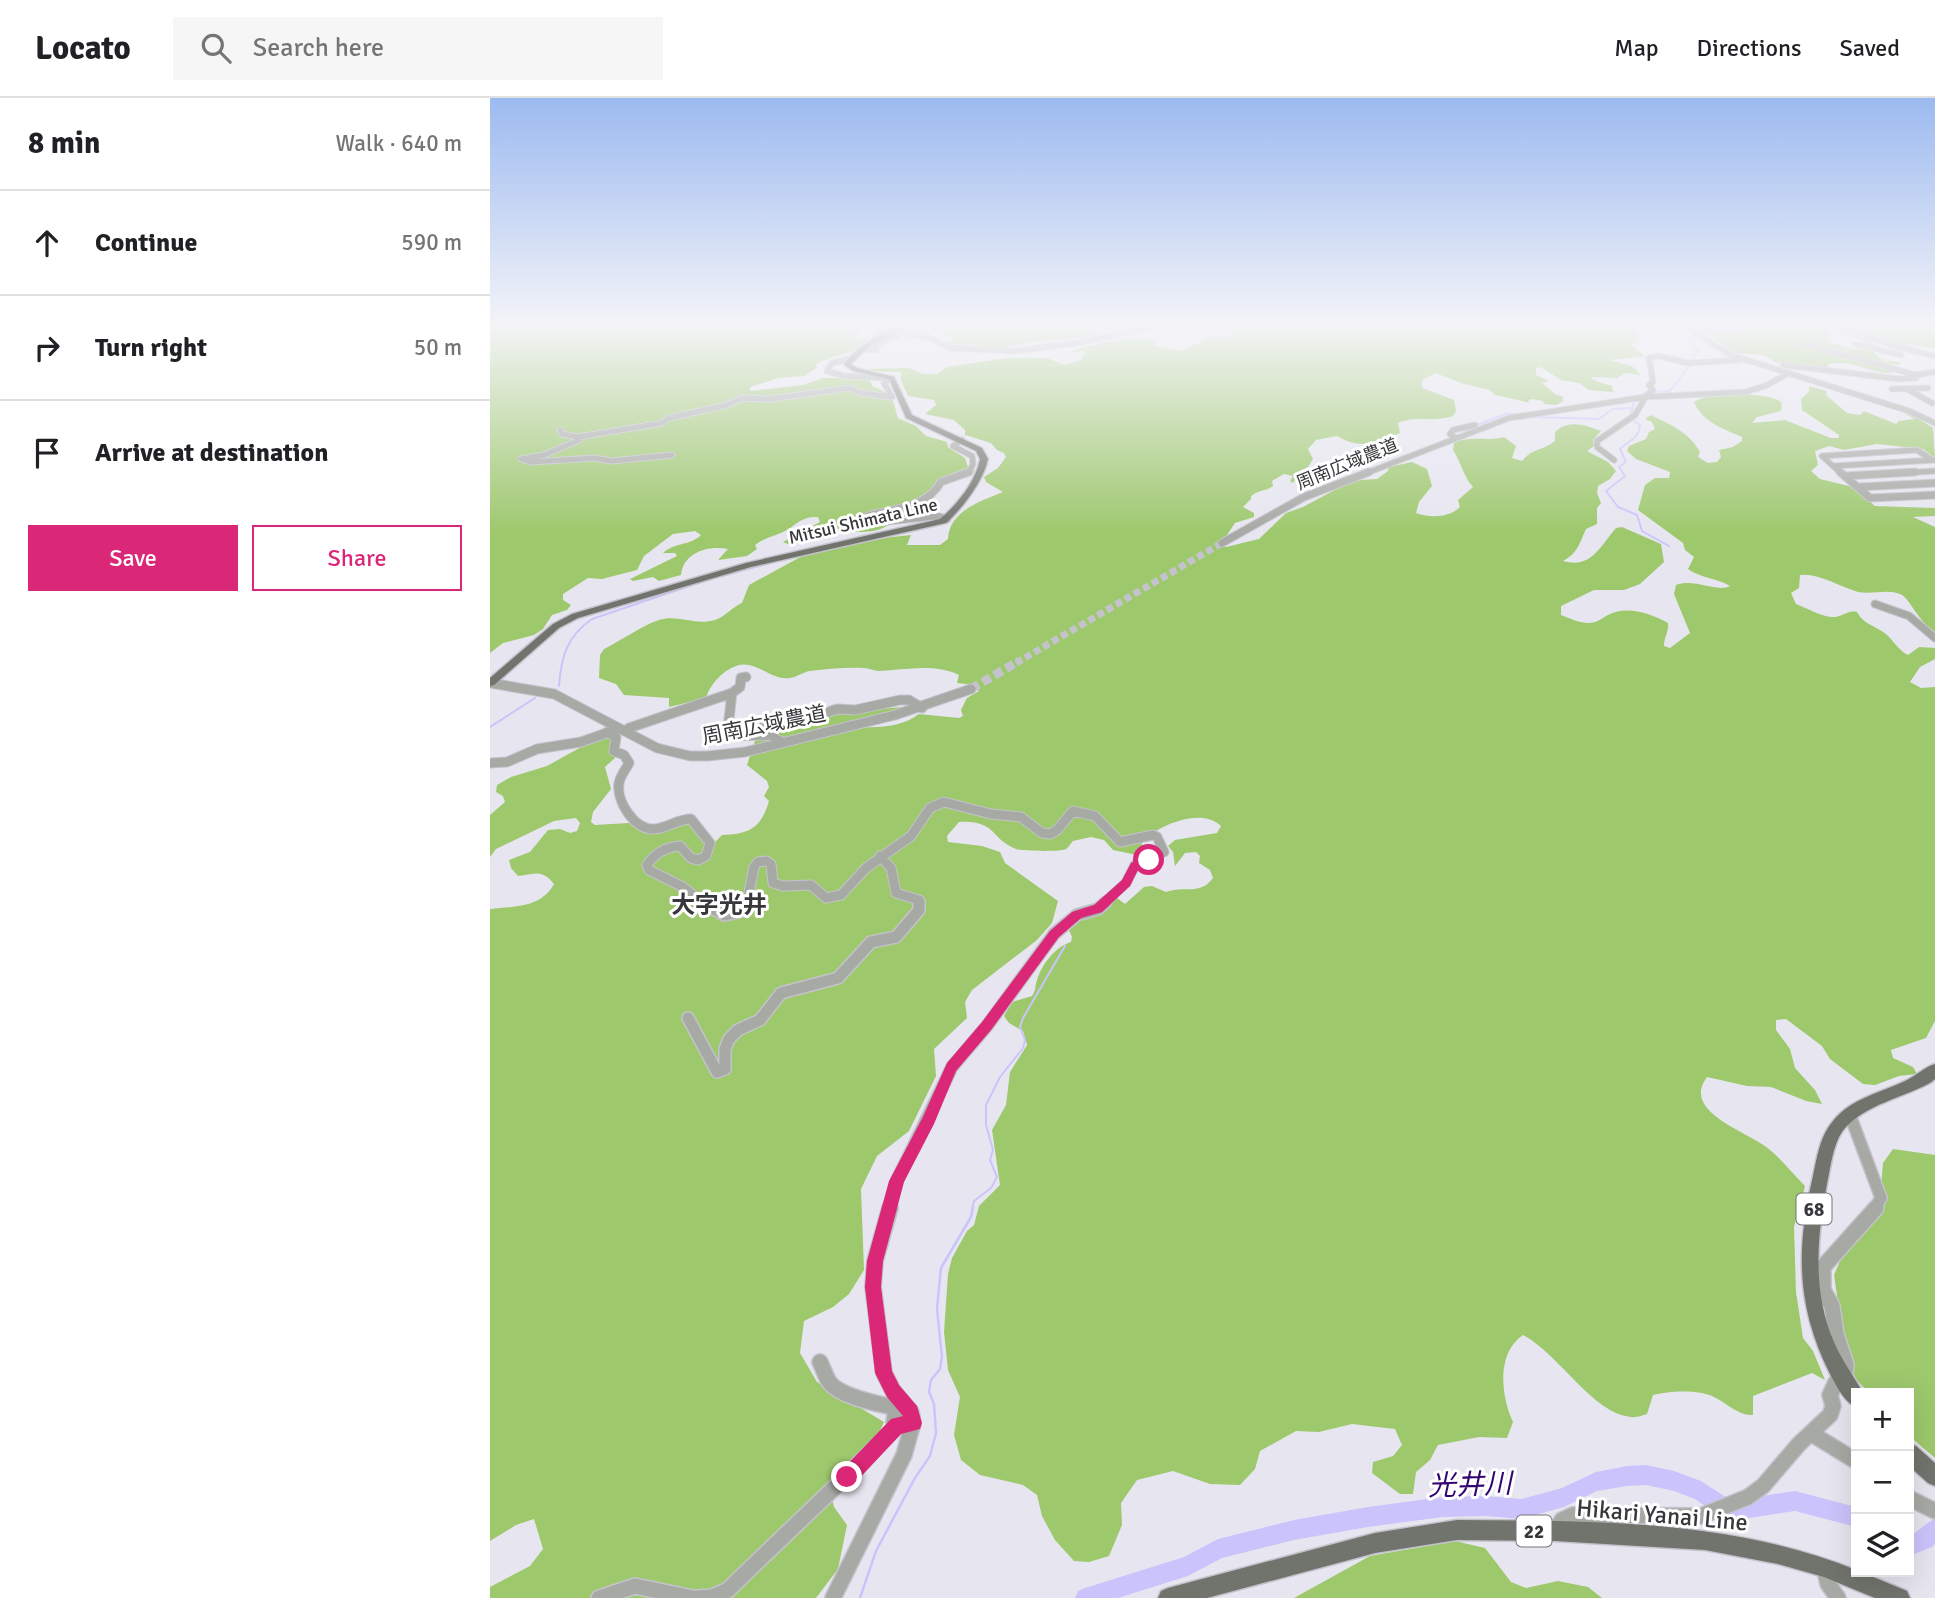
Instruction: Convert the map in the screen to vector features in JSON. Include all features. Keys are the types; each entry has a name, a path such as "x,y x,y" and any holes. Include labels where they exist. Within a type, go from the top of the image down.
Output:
{"main road":[{"name":"Mitsui Shimata Line","path":"490,683 556,625 575,616 749,565 947,519 955,512 984,463 979,450 909,416 899,394"},
{"name":"68","path":"1851,1391 1818,1331 1808,1277 1811,1231 1825,1158 1831,1137 1841,1122 1862,1106 1911,1086 1935,1070"},
{"path":"1914,1457 1935,1476"},
{"name":"Hikari Yanai Line","path":"1168,1598 1375,1543 1418,1534 1457,1530 1555,1531 1705,1540 1778,1554 1824,1567 1900,1598"}],"street":[{"path":"560,430 568,436 585,436 662,423 669,418 727,405 742,398 769,399 805,394"},
{"path":"869,394 892,397 890,394"},
{"name":"周南広域農道","path":"1222,543 1304,497 1509,418 1644,395 1678,394"},
{"path":"1856,394 1922,415 1935,424"},
{"path":"1913,394 1932,407 1922,415"},
{"path":"1614,460 1597,447 1597,441 1635,415 1644,395"},
{"path":"585,436 544,455 521,459 530,461 595,458 611,461 672,455"},
{"path":"947,519 934,516 874,523 864,521 870,515 915,505 935,493 941,482 969,472 973,464 972,456 953,446 962,440"},
{"path":"1933,460 1917,450 1822,456 1875,499 1935,493"},
{"path":"1886,452 1935,493"},
{"path":"1833,466 1933,460"},
{"path":"1846,476 1935,471"},
{"path":"1859,487 1935,483"},
{"path":"1875,604 1886,606 1914,621 1924,633 1935,638"},
{"path":"629,728 732,693 740,687 740,680 746,677"},
{"name":"周南広域農道","path":"490,683 561,696 613,729 655,747 693,756 731,754 781,742 922,708 971,689"},
{"path":"732,693 727,736 770,735 781,742"},
{"path":"752,734 765,724 784,717 794,717 802,721 837,709 855,710 900,700 909,700 922,708"},
{"path":"490,764 507,762 537,749 581,742 637,720 647,721"},
{"path":"613,729 616,737 614,751 624,755 629,763 619,783 624,807 649,830 658,829 673,820 691,818 710,843 706,856 695,860 690,859 680,846 669,847 650,860 647,865 649,870 685,888 714,911 735,913 745,907 751,900 755,881 754,867 758,862 766,860 771,864 773,883 783,886 811,885 826,898 835,898 880,856 911,836 930,808 949,802 991,814 1021,817 1042,833 1050,834 1057,830 1073,811 1088,813 1108,825 1120,842 1153,835 1157,837 1164,852 1135,866 1126,883 1098,909 1077,915 1054,934 987,1026 951,1067 929,1119 905,1162 885,1221 875,1261 873,1287 884,1373 893,1391 911,1412 914,1423 904,1455 833,1598"},
{"path":"688,1018 717,1072 725,1069 724,1045 728,1039 743,1027 759,1021 778,995 786,990 838,978 871,942 896,936 919,910 919,900 897,893 890,864 880,856"},
{"path":"1555,1531 1562,1520 1573,1515 1701,1516 1715,1512 1748,1497 1763,1486 1799,1444 1830,1415 1833,1406 1830,1395 1846,1365 1836,1334 1832,1306 1823,1290 1823,1267 1878,1205 1881,1198 1850,1115"},
{"path":"820,1362 830,1383 835,1387 859,1398 896,1408 894,1422 897,1426"},
{"path":"599,1598 635,1586 695,1598 712,1597 728,1590 792,1527 826,1498 897,1426 914,1423"},
{"path":"1812,1434 1851,1458"},
{"path":"1914,1500 1935,1511"},
{"path":"1824,1567 1826,1582 1832,1594 1838,1598"}],"green space":[{"path":"490,394 887,394 898,418 916,426 926,436 947,442 948,447 965,458 968,467 975,471 966,478 945,482 931,492 932,499 911,510 885,518 893,522 878,530 834,532 790,545 783,542 820,522 818,517 808,518 759,542 755,545 757,549 747,556 718,560 728,549 705,549 687,561 681,575 659,581 653,577 633,581 630,579 677,556 675,553 663,553 701,535 695,531 673,534 644,556 637,570 602,579 588,578 563,594 563,600 571,605 567,610 552,615 543,629 534,635 503,643 490,653"},
{"path":"907,394 1438,394 1454,400 1456,411 1453,416 1398,423 1400,433 1383,440 1361,444 1337,436 1316,440 1308,449 1313,459 1308,467 1297,473 1297,479 1292,483 1290,481 1293,476 1284,474 1272,481 1271,488 1251,496 1243,507 1254,513 1254,517 1235,523 1218,542 1226,547 1259,539 1286,513 1342,486 1360,480 1377,479 1388,471 1389,467 1412,462 1427,469 1432,486 1419,502 1416,513 1427,516 1445,515 1460,507 1458,500 1473,487 1453,450 1454,443 1466,439 1504,437 1516,446 1512,458 1522,461 1555,441 1555,432 1560,428 1571,424 1583,425 1601,431 1593,440 1594,446 1587,451 1608,462 1616,471 1610,479 1598,486 1597,493 1601,503 1597,508 1597,524 1586,529 1575,551 1563,561 1573,563 1588,559 1616,528 1622,527 1661,544 1664,562 1640,584 1624,590 1594,590 1561,606 1561,615 1588,623 1597,622 1615,612 1647,614 1668,623 1664,646 1670,648 1690,633 1674,594 1676,585 1690,583 1718,588 1730,586 1688,569 1694,557 1685,550 1683,543 1638,510 1645,485 1655,478 1669,478 1670,472 1636,459 1627,451 1629,446 1646,439 1649,432 1655,429 1652,422 1645,419 1651,415 1679,430 1696,445 1700,452 1698,457 1708,463 1717,462 1721,457 1719,450 1733,447 1742,441 1742,437 1714,424 1702,415 1694,402 1711,396 1739,394 1776,399 1782,403 1781,411 1757,417 1752,423 1785,420 1831,438 1839,438 1839,435 1802,410 1801,399 1807,394 1826,394 1847,413 1860,415 1864,411 1896,424 1899,421 1915,419 1904,413 1910,413 1933,428 1935,458 1923,449 1877,444 1844,450 1829,446 1815,451 1818,465 1811,471 1820,479 1853,487 1875,506 1935,508 1935,516 1913,517 1935,527 1935,632 1905,598 1897,593 1858,592 1822,578 1800,575 1799,588 1791,593 1796,604 1825,616 1835,617 1857,612 1908,655 1919,647 1935,648 1935,659 1920,667 1910,682 1921,688 1935,687 1935,1021 1926,1038 1891,1050 1893,1058 1913,1067 1917,1074 1899,1076 1875,1085 1863,1084 1830,1059 1822,1046 1786,1019 1776,1020 1776,1030 1790,1049 1795,1068 1815,1090 1822,1104 1806,1101 1771,1087 1747,1086 1707,1077 1701,1090 1703,1101 1710,1111 1770,1150 1805,1186 1794,1227 1796,1292 1803,1338 1813,1351 1825,1380 1812,1373 1753,1396 1753,1415 1737,1411 1707,1394 1667,1392 1653,1395 1647,1414 1631,1417 1603,1406 1550,1355 1523,1335 1508,1353 1503,1376 1506,1400 1513,1422 1507,1438 1479,1437 1438,1445 1430,1460 1416,1472 1413,1494 1400,1494 1372,1473 1373,1462 1393,1456 1402,1445 1395,1429 1352,1424 1319,1432 1296,1431 1260,1451 1255,1469 1240,1485 1210,1484 1173,1471 1137,1480 1121,1503 1122,1525 1109,1556 1089,1562 1074,1561 1055,1540 1042,1516 1037,1495 1023,1485 980,1475 961,1460 954,1435 960,1397 948,1370 944,1332 948,1274 952,1258 967,1231 974,1225 979,1206 1000,1185 992,1130 1006,1105 1010,1072 1027,1045 1023,1031 1009,1023 1004,1016 1012,1002 1032,996 1046,962 1060,948 1071,942 1069,930 1072,924 1111,899 1117,898 1125,904 1144,887 1152,886 1166,892 1203,887 1208,883 1213,878 1210,870 1199,863 1200,856 1196,852 1185,853 1175,866 1173,852 1168,846 1175,840 1217,833 1221,826 1203,818 1170,824 1142,841 1142,845 1152,846 1157,851 1146,857 1113,850 1104,840 1091,837 1073,841 1063,850 1020,850 1008,845 987,827 971,822 959,822 947,836 948,842 982,846 1000,852 1005,863 1058,901 1052,923 1037,940 972,990 965,1002 967,1018 934,1049 936,1076 909,1131 877,1156 861,1189 864,1270 849,1294 833,1307 804,1321 800,1353 817,1382 884,1422 877,1437 829,1483 834,1507 847,1525 838,1569 816,1598 490,1598 490,1587 530,1566 543,1549 534,1519 516,1525 490,1541 490,909 535,902 549,892 554,884 550,879 538,874 518,876 511,868 509,860 530,852 548,830 560,829 570,833 577,831 580,823 576,818 554,821 496,849 490,857 490,815 505,802 503,796 496,792 497,785 511,777 547,766 601,736 614,739 615,758 605,767 611,789 593,812 591,822 595,825 645,822 656,831 674,824 687,824 714,843 722,835 753,828 766,810 769,801 764,796 769,787 767,781 747,765 755,741 763,738 768,727 781,721 803,724 838,713 901,707 907,708 862,727 892,725 919,714 959,718 963,716 961,710 967,698 979,691 974,685 957,683 959,675 940,669 879,671 844,668 810,671 783,678 752,666 739,665 718,678 706,698 669,707 669,698 624,695 616,684 599,678 600,655 604,649 638,629 659,620 673,618 701,622 719,619 742,603 749,585 804,555 824,549 911,535 907,545 940,545 948,539 950,529 960,514 976,503 1003,492 986,482 984,477 998,468 1006,457 1004,453 991,443 965,435 965,430 954,420 925,414 936,405 934,400"},
{"path":"1555,394 1563,397 1563,401 1556,405 1533,399 1528,400 1530,403 1495,395"},
{"path":"1893,1149 1935,1155 1935,1458 1914,1440 1914,1388 1864,1388 1853,1376 1844,1343 1834,1275 1844,1252 1879,1213 1883,1163"},
{"path":"1455,1541 1485,1548 1511,1582 1526,1588 1558,1581 1588,1587 1602,1598 1294,1598 1370,1556"}],"waterway":[{"path":"1636,397 1644,394"},
{"path":"1632,408 1634,402"},
{"path":"1531,417 1599,419 1613,409 1632,408"},
{"path":"1630,416 1632,408"},
{"path":"1477,425 1506,414 1518,414"},
{"path":"1631,419 1640,425 1636,436 1620,449 1626,462 1619,467 1625,476 1606,491 1618,507 1637,515 1642,531 1669,546"},
{"path":"718,577 785,559"},
{"path":"559,686 561,666 567,648 583,626 592,619 710,579"},
{"path":"490,727 535,698"},
{"path":"972,1209 974,1201 991,1188 997,1177 990,1160 993,1150 986,1125 986,1105 1000,1077 1023,1048 1025,1040 1020,1027 1023,1018 1065,946"},
{"path":"860,1598 876,1551 915,1478 930,1456 936,1433 934,1404 929,1392 931,1380 940,1369 942,1357 937,1309 941,1268 971,1217 973,1208"},
{"name":"光井川","path":"1085,1598 1188,1566 1218,1549 1294,1530 1443,1507 1486,1506 1521,1509 1564,1497 1596,1482 1627,1476 1646,1475 1674,1481 1701,1491 1718,1503 1736,1510 1795,1501 1851,1516"},
{"name":"光井川","path":"1914,1544 1925,1540 1935,1529"}],"tunnel":[{"path":"1016,663 1222,543"},
{"path":"971,689 1019,661"}],"district":[{"name":"大字光井","path":"719,905"}],"route":[{"path":"847,1477 897,1426 914,1423 911,1412 893,1391 884,1373 873,1287 875,1261 897,1181 929,1119 941,1087 951,1067 987,1026 1054,934 1077,915 1098,909 1114,891 1126,883 1135,866 1149,860"}]}
